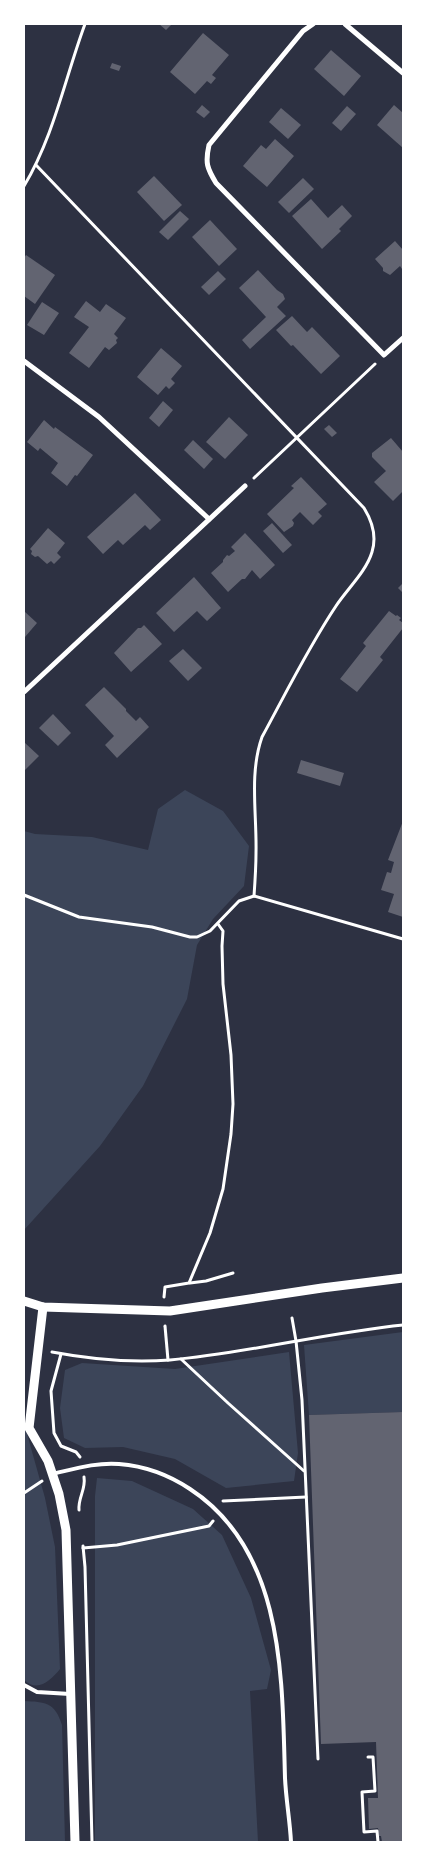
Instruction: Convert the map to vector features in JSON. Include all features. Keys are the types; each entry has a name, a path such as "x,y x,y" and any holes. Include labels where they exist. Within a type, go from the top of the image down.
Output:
{"street":[{"path":"313,24 304,31 209,145 206,158 208,169 216,183 384,355 403,338"},
{"path":"345,24 403,73"},
{"path":"24,361 99,417 209,519"},
{"path":"24,692 245,486"},
{"path":"24,1301 43,1307 164,1310 403,1278"},
{"path":"43,1307 29,1428 48,1462 59,1494 66,1530 72,1694 74,1842"}],"lane":[{"path":"52,1474 102,1464 139,1467 177,1480 206,1499 229,1523 250,1557 260,1579 274,1626 282,1681 285,1781 291,1842"},
{"path":"24,1685 36,1692 72,1694"}],"path":[{"path":"24,186 36,165 51,131 85,24"},
{"path":"36,165 364,508 374,529 372,553 336,606 305,657 262,737 255,771 256,853 254,896"},
{"path":"245,486 384,355"},
{"path":"24,895 79,916 152,927 190,937 203,935 218,924 239,901 254,896 403,940"},
{"path":"189,1283 210,1233 223,1189 231,1134 233,1104 231,1055 223,984 223,931 218,924"},
{"path":"168,1360 164,1310 165,1287 206,1281 232,1273"},
{"path":"292,1318 302,1400 318,1759"},
{"path":"38,1349 61,1354 125,1360 168,1360 237,1352 403,1325"},
{"path":"61,1354 52,1391 51,1404 54,1433 61,1446 76,1452 81,1459"},
{"path":"181,1358 304,1471"},
{"path":"79,1515 78,1506 85,1487 84,1480"},
{"path":"83,1548 118,1545 209,1526 213,1521 215,1509 224,1500 306,1498"},
{"path":"82,1539 85,1567 92,1842"},
{"path":"368,1757 374,1757 375,1791 362,1792 364,1832 377,1831 378,1842"}],"shaded area":[{"path":"185,790 223,811 249,846 244,886 213,919 197,945 187,999 143,1086 100,1146 24,1230 24,831 35,834 92,837 148,850 158,809"},
{"path":"403,1332 403,1412 309,1415 304,1345"},
{"path":"289,1352 298,1453 294,1481 226,1488 175,1459 123,1447 85,1448 64,1438 60,1408 65,1370 82,1363 175,1369"},
{"path":"24,1423 45,1498 55,1547 60,1669 48,1681 39,1685 29,1684 24,1680"},
{"path":"97,1478 132,1481 193,1509 222,1535 251,1598 271,1670 267,1689 250,1691 258,1842 95,1842 95,1496"},
{"path":"24,1701 48,1705 56,1712 62,1725 65,1842 24,1842"}],"building":[{"path":"159,24 170,24 171,25 166,30"},
{"path":"203,33 229,55 212,75 216,78 211,84 207,81 195,94 170,72"},
{"path":"331,50 361,76 344,96 314,69"},
{"path":"112,63 121,66 119,71 110,68"},
{"path":"202,105 210,112 204,118 196,112"},
{"path":"394,105 403,113 403,148 377,125"},
{"path":"347,106 356,114 341,131 332,123"},
{"path":"281,108 301,125 288,139 269,122"},
{"path":"275,139 294,156 267,187 243,166 261,145 266,149"},
{"path":"154,176 182,205 164,221 137,192"},
{"path":"303,178 314,189 289,213 278,202"},
{"path":"311,199 328,218 342,205 352,216 339,229 341,231 322,249 292,216"},
{"path":"180,211 189,219 168,240 159,232"},
{"path":"210,220 237,249 219,266 192,237"},
{"path":"395,241 403,250 403,268 400,266 390,275 383,271 383,268 375,259"},
{"path":"26,255 55,275 35,304 24,296 24,258"},
{"path":"258,270 283,294 285,299 277,307 286,316 250,349 242,340 266,317 239,288"},
{"path":"218,271 226,279 209,295 201,287"},
{"path":"86,301 100,312 106,304 126,318 114,334 118,338 116,340 117,343 109,350 105,347 89,368 69,353 89,327 74,317"},
{"path":"42,302 59,313 44,335 27,325"},
{"path":"292,316 307,332 312,327 340,356 321,374 276,330"},
{"path":"161,348 182,366 171,379 175,383 169,389 166,386 158,395 137,377"},
{"path":"163,401 173,410 159,427 149,418"},
{"path":"229,417 248,435 225,459 206,442"},
{"path":"44,420 54,429 55,427 93,455 67,486 51,473 58,463 40,448 38,451 27,442"},
{"path":"329,425 337,433 332,437 324,429"},
{"path":"391,438 403,452 403,491 393,501 374,482 386,471 372,457 372,453"},
{"path":"193,440 213,459 204,469 184,450"},
{"path":"301,477 327,504 318,512 322,516 313,525 300,512 292,520 293,526 284,532 267,514 294,488 291,486"},
{"path":"135,493 161,520 150,530 145,525 123,545 118,540 103,554 87,537"},
{"path":"272,523 292,545 283,553 263,531"},
{"path":"48,528 65,543 57,553 61,557 54,564 51,561 47,564 38,556 35,557 31,554 32,551 30,549"},
{"path":"245,533 275,565 260,579 252,570 245,579 242,579 228,592 211,573 223,562 227,555 229,556 235,551 231,547"},
{"path":"194,577 221,608 207,621 197,611 174,632 156,613"},
{"path":"403,583 403,593 398,588"},
{"path":"24,611 37,623 25,637 24,636"},
{"path":"389,611 401,618 399,620 403,623 403,628 380,657 383,660 357,692 340,679 366,646 363,643"},
{"path":"144,625 162,644 131,672 114,653 138,628"},
{"path":"183,649 202,668 188,681 169,661"},
{"path":"104,687 136,721 140,717 149,727 117,758 105,745 114,736 85,705"},
{"path":"53,714 71,733 58,746 39,728"},
{"path":"24,742 39,756 24,771"},
{"path":"301,760 344,773 340,786 297,773"},
{"path":"403,821 403,917 388,912 394,894 381,890 387,872 391,873 394,862 388,860"},
{"path":"403,1412 403,1842 382,1842 378,1828 369,1829 368,1798 378,1798 376,1742 321,1744 309,1415"}]}
